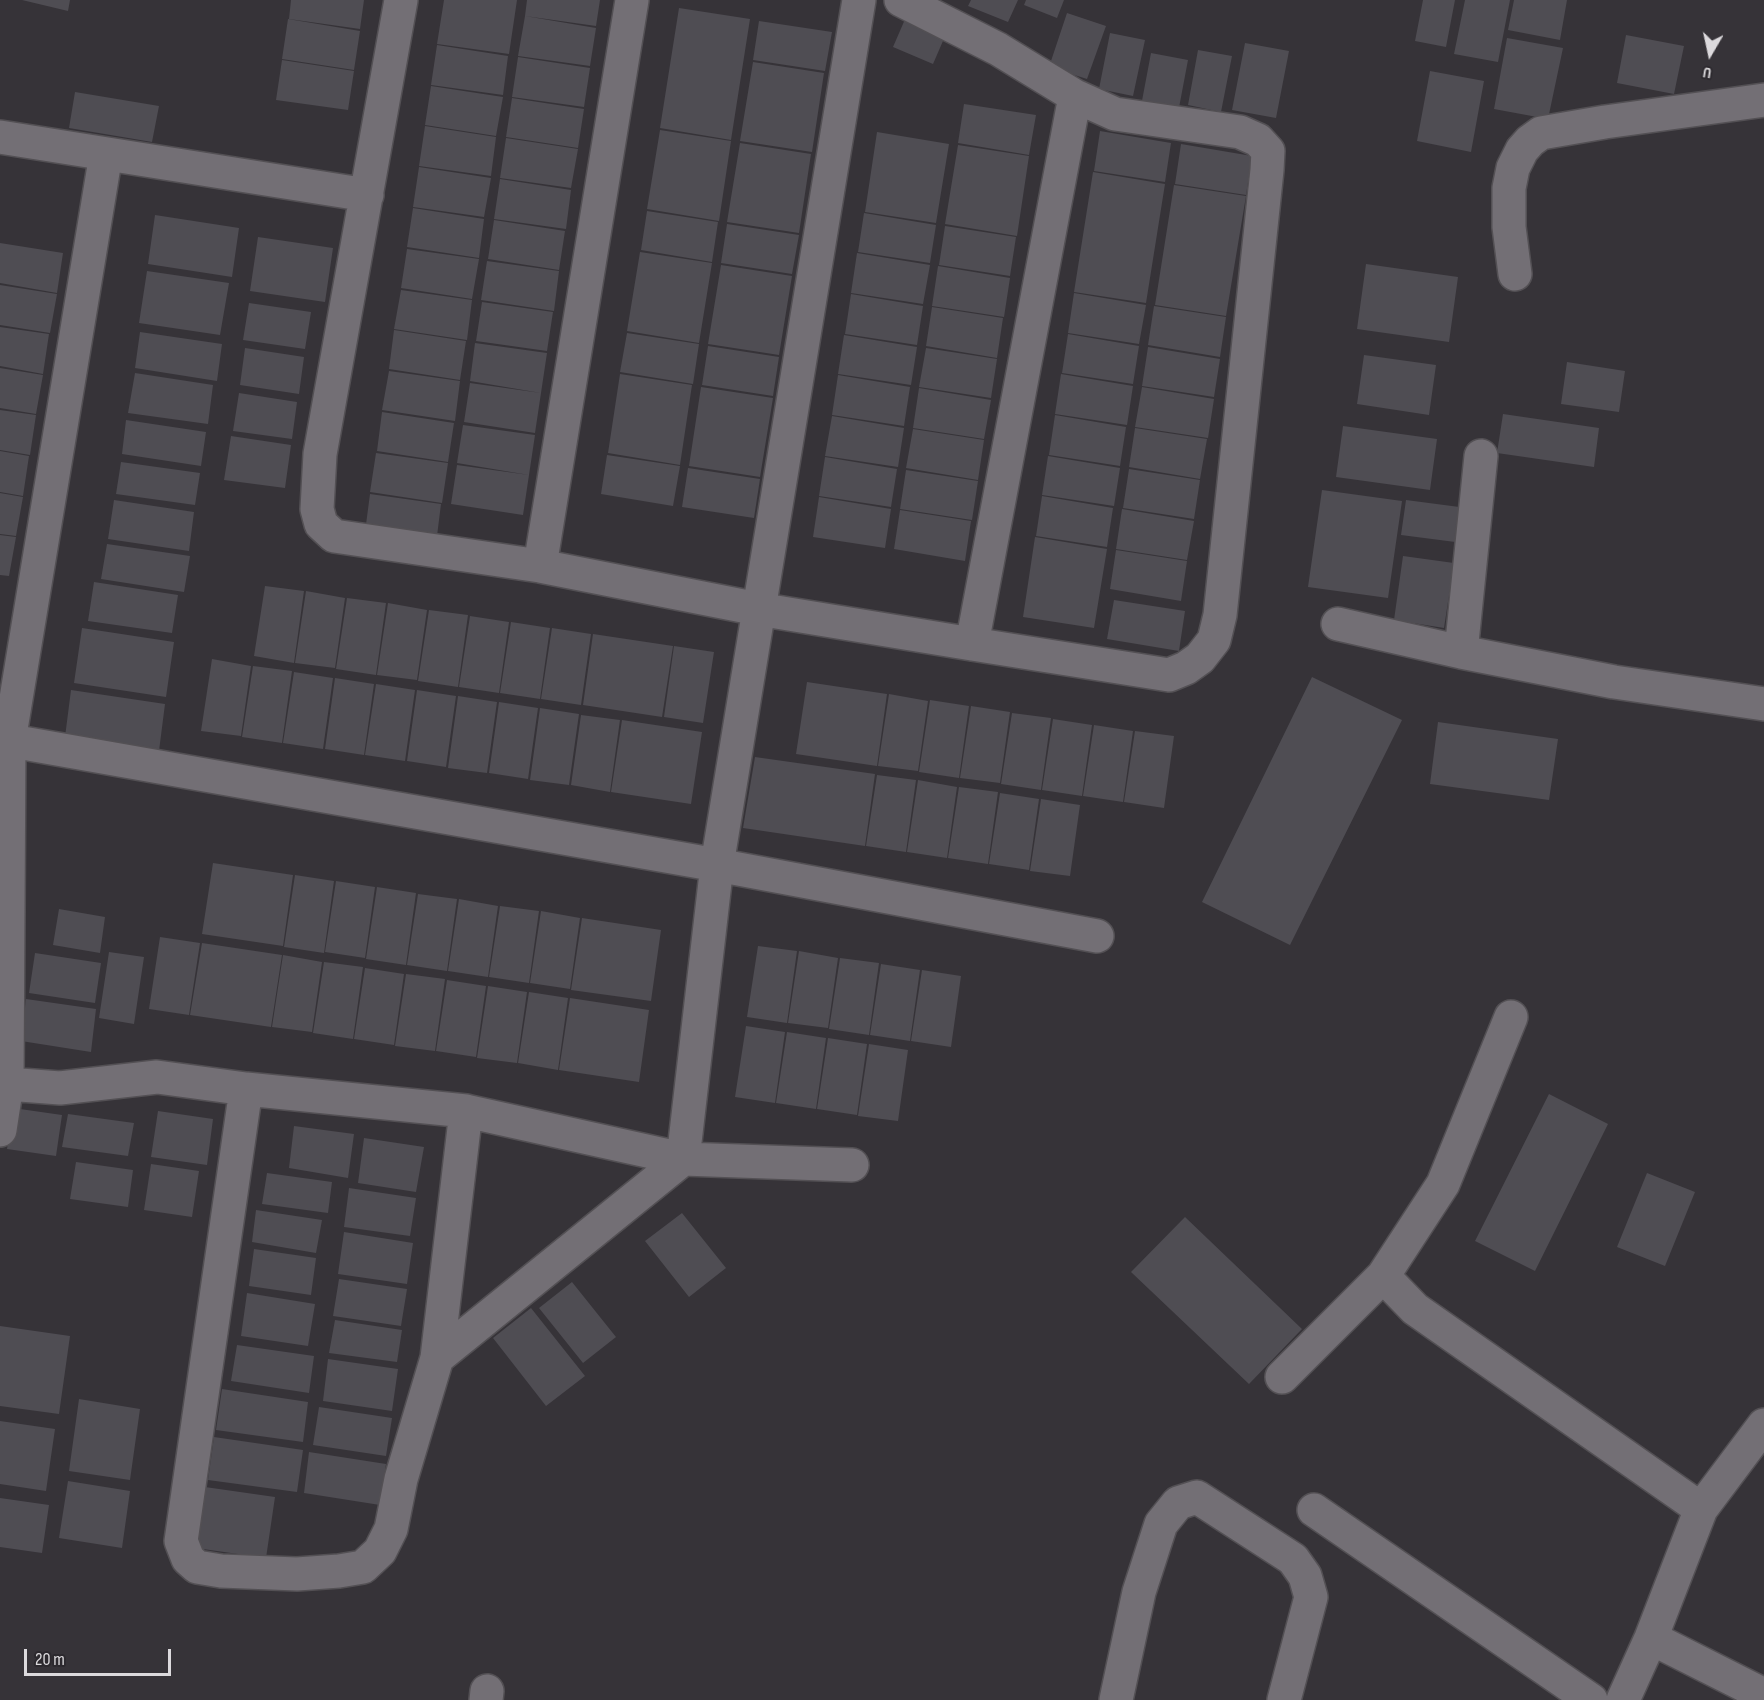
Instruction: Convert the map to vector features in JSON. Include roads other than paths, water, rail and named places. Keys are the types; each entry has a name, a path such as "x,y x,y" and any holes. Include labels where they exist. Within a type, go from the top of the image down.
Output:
{"street":[{"path":"401,0 320,454 317,509 321,524 334,536 540,566 758,609 1169,675 1186,668 1200,658 1214,640 1220,615 1268,151 1258,140 1240,132 1115,114 1075,96 998,50 901,0"},
{"path":"540,566 632,0"},
{"path":"437,1358 683,1159 717,865 860,0"},
{"path":"972,644 1075,96"},
{"path":"1515,274 1509,227 1509,188 1513,168 1522,150 1541,133 1764,100"},
{"path":"0,137 367,195"},
{"path":"0,1130 7,1084 4,740 106,154"},
{"path":"1461,652 1481,456"},
{"path":"1338,624 1461,652 1614,682 1764,704"},
{"path":"4,740 717,865 1097,936"},
{"path":"1282,1377 1383,1276 1443,1184 1511,1017"},
{"path":"7,1084 60,1088 157,1077 246,1089 466,1111 683,1159 852,1165"},
{"path":"246,1089 181,1541 188,1559 197,1567 221,1571 297,1574 363,1567 380,1551 391,1529 401,1479 437,1358 466,1111"},
{"path":"1383,1276 1415,1309 1701,1509"},
{"path":"1623,1700 1651,1638 1701,1509 1764,1425"},
{"path":"1116,1700 1139,1592 1161,1524 1178,1503 1197,1497 1293,1559 1305,1576 1311,1597 1284,1700"},
{"path":"1314,1510 1591,1700"},
{"path":"1651,1638 1764,1695"}]}
